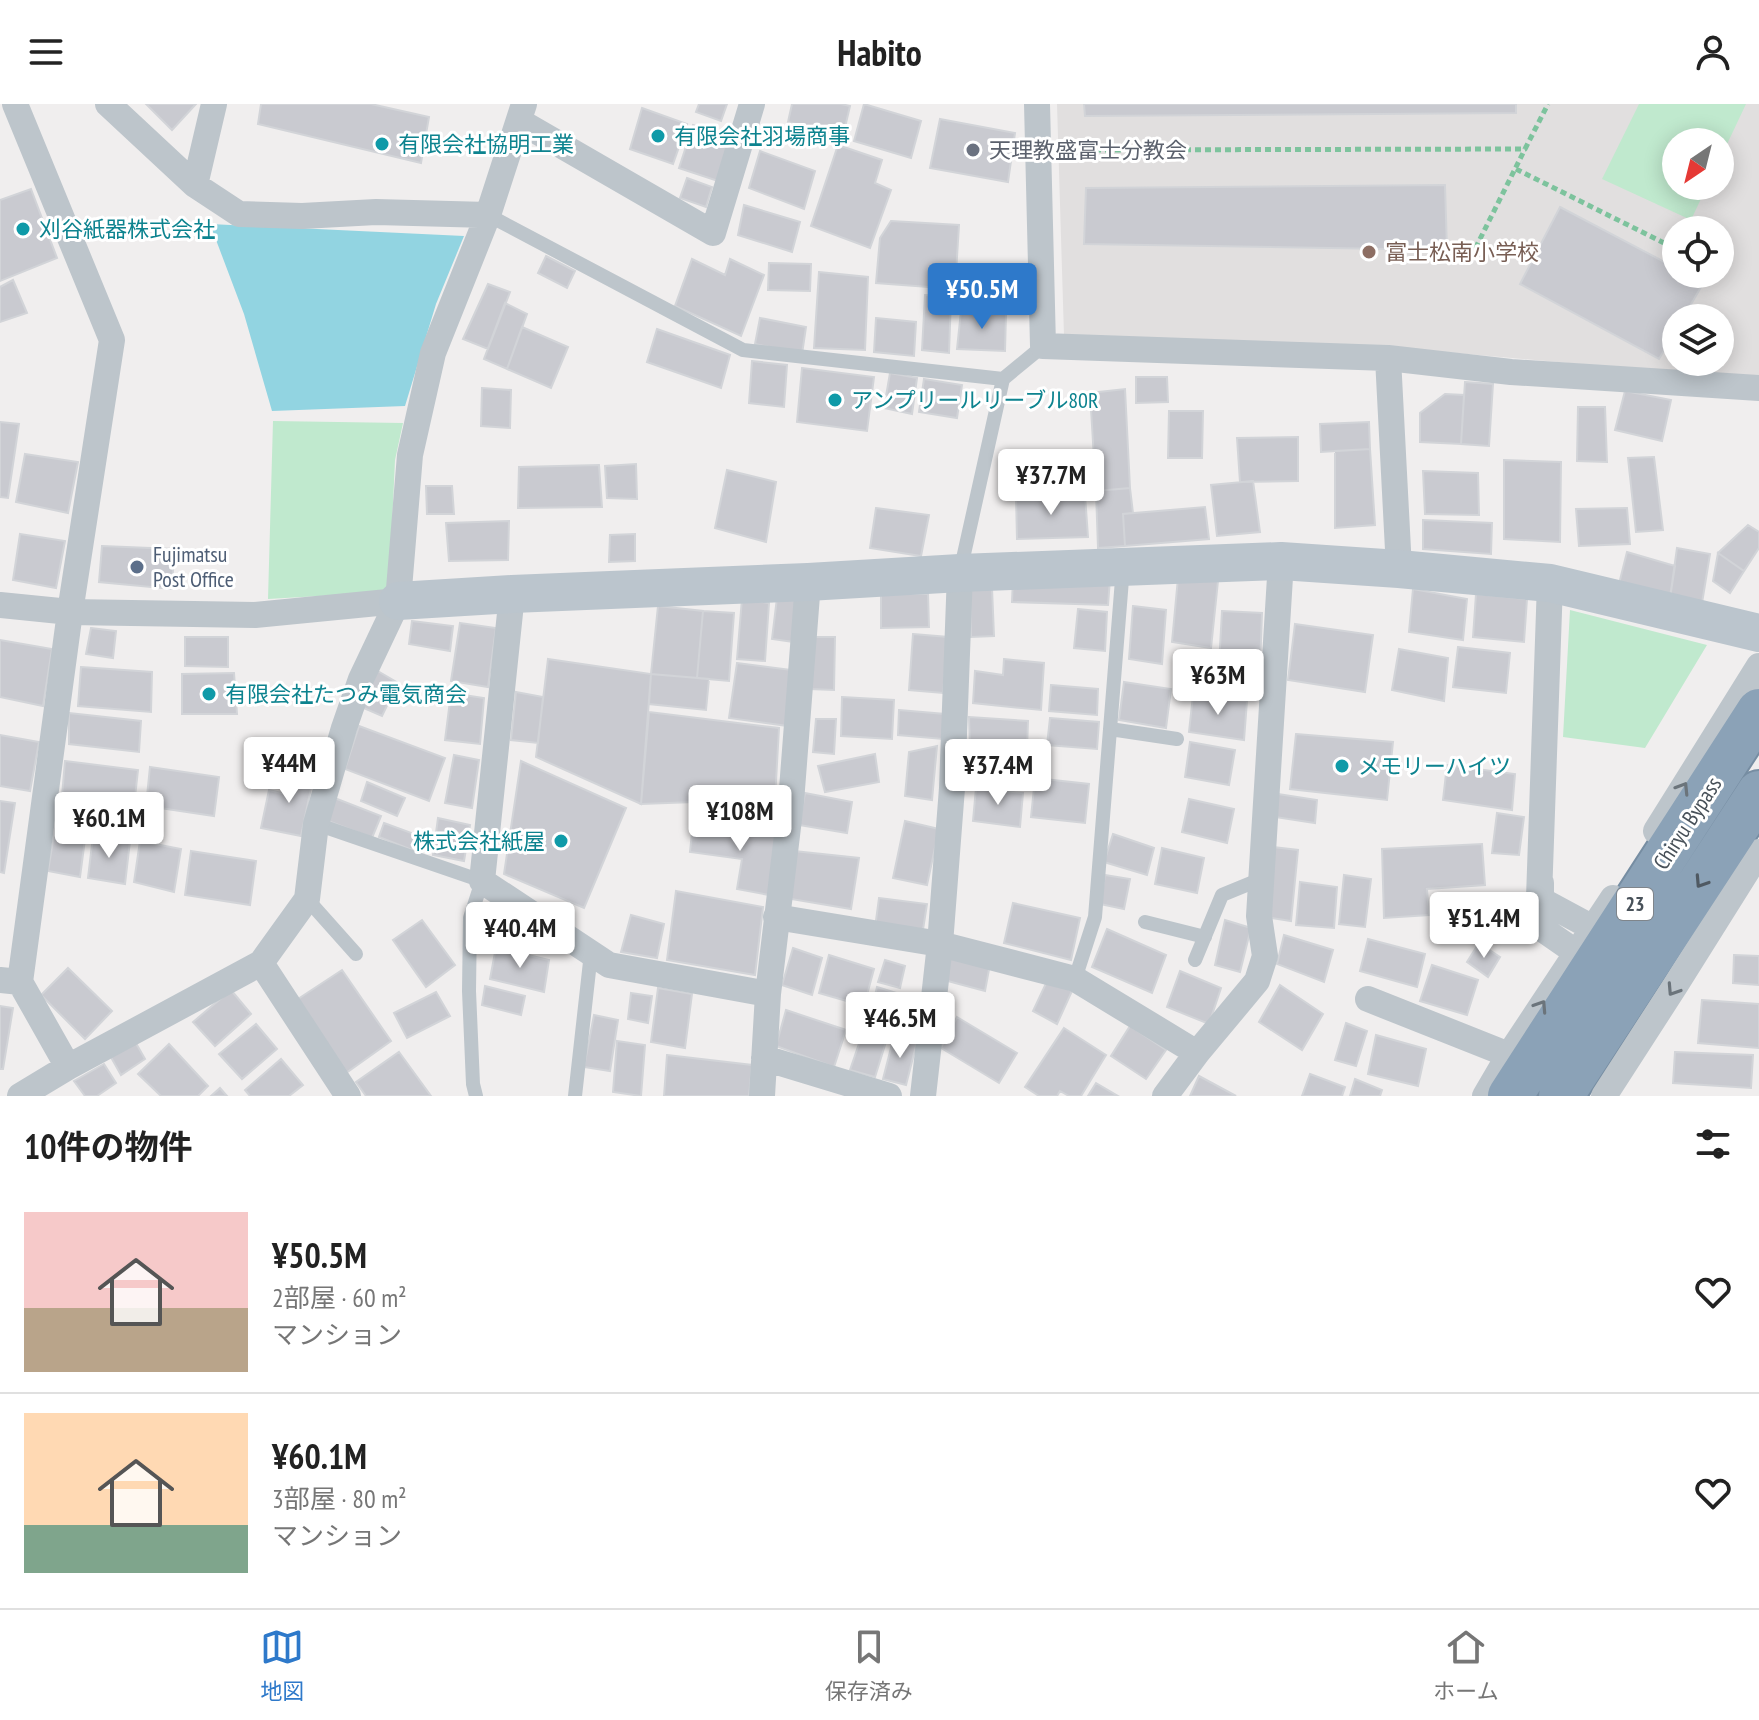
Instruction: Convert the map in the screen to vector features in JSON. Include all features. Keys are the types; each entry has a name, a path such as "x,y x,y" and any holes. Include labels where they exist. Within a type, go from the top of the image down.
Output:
{"highway":[{"name":"Chiryu Bypass","path":"1510,1076 1759,711"},
{"name":"Chiryu Bypass","path":"1561,1096 1759,793"}],"street":[{"path":"15,104 112,340 10,981 68,1067"},
{"path":"108,104 195,185 239,214 302,216 376,212 488,215"},
{"path":"195,185 214,104"},
{"path":"20,1096 261,963 307,899 316,824 344,728 361,679 398,601 410,455 433,353 488,215 521,113 713,233 752,104"},
{"path":"1037,104 1043,346 1388,358 1511,372 1759,388"},
{"path":"1388,358 1399,569"},
{"path":"0,605 70,612 255,615 512,594 1281,561 1550,583 1759,633"},
{"path":"1165,1096 1257,981 1265,956 1259,916 1281,561"},
{"path":"923,1096 940,944 952,788 960,573"},
{"path":"762,1096 768,994 791,802 808,582"},
{"path":"1550,583 1541,900 1593,928"},
{"path":"1550,583 1538,926 1577,953"},
{"path":"512,594 482,881 609,965 768,994"},
{"path":"1485,1096 1510,1076 1577,953 1759,666"},
{"path":"1604,1096 1759,852"},
{"path":"776,917 940,944 1075,979 1197,1053"},
{"path":"261,963 348,1096"},
{"path":"1368,999 1510,1076"},
{"path":"764,1058 889,1096"}],"lane":[{"path":"488,215 743,350 1003,379"},
{"path":"960,573 1003,379 1043,346"},
{"path":"1075,979 1095,917 1123,566"},
{"path":"1192,673 1273,683"},
{"path":"1110,729 1177,739"},
{"path":"316,824 482,881 470,918 469,991 476,1096"},
{"path":"1195,960 1222,895 1261,879"},
{"path":"307,899 356,954"},
{"path":"1145,922 1205,937"},
{"path":"575,1096 591,953"}],"path":[{"path":"1471,257 1548,104"},
{"path":"1038,150 1525,149"},
{"path":"1516,169 1662,242"}],"shaded area":[{"name":"富士松南小学校","path":"1057,104 1759,104 1759,380 1714,376 1734,376 1734,304 1662,304 1662,371 1400,348 1064,336"}],"green space":[{"path":"1639,104 1746,104 1734,129 1662,128 1662,200 1700,200 1693,216 1682,216 1602,179"},
{"path":"273,421 403,423 395,460 389,592 268,599"},
{"path":"1570,610 1707,645 1645,748 1563,737"}],"water":[{"path":"210,224 464,236 436,304 405,406 272,411 244,314"}],"building":[{"path":"146,104 196,104 172,130"},
{"name":"有限会社協明工業","path":"261,104 371,104 429,117 421,163 258,124"},
{"path":"699,104 727,104 721,121 696,112"},
{"path":"792,104 850,106 843,136 788,122"},
{"path":"864,104 921,121 911,158 854,141"},
{"path":"1084,104 1516,104 1516,113 1085,116"},
{"name":"有限会社羽場商事","path":"642,108 687,124 673,164 630,149"},
{"name":"天理教盛富士分教会","path":"940,119 1015,133 1008,182 930,168"},
{"path":"693,125 732,138 718,181 679,168"},
{"path":"838,145 882,160 875,183 891,190 870,248 811,226"},
{"path":"760,151 815,171 804,209 749,188"},
{"path":"687,178 712,187 706,207 680,198"},
{"path":"1445,185 1447,250 1084,244 1086,188"},
{"name":"刈谷紙器株式会社","path":"31,189 57,258 0,281 0,200"},
{"path":"744,205 800,222 792,252 738,235"},
{"path":"1560,207 1662,261 1662,288 1700,288 1691,304 1662,304 1662,354 1659,359 1520,284"},
{"path":"891,221 959,225 955,289 876,283 880,238"},
{"path":"546,256 575,271 567,288 538,273"},
{"path":"692,259 725,275 730,259 764,275 741,336 675,306"},
{"path":"769,263 811,264 810,291 768,290"},
{"path":"819,272 868,277 865,350 814,348"},
{"path":"13,280 27,313 0,322 0,287"},
{"path":"488,284 510,292 488,349 463,339"},
{"path":"925,295 951,297 949,353 922,350"},
{"path":"505,303 527,314 507,369 484,359"},
{"path":"961,311 1006,314 1005,351 957,349"},
{"path":"760,318 806,327 802,354 755,344"},
{"path":"876,318 916,322 914,356 874,352"},
{"path":"522,327 568,347 551,388 507,369"},
{"path":"657,329 730,355 721,388 647,362"},
{"path":"752,361 787,365 784,407 749,403"},
{"name":"アンプリールリーブル80R","path":"802,368 874,377 867,431 797,422"},
{"path":"890,373 917,378 912,414 884,408"},
{"path":"1136,377 1167,377 1168,402 1136,403"},
{"path":"924,379 962,385 957,418 919,412"},
{"path":"1465,382 1493,384 1489,446 1461,444"},
{"path":"482,388 511,390 510,428 481,426"},
{"path":"1125,389 1130,488 1096,491 1090,393"},
{"path":"1625,391 1671,400 1662,441 1615,430"},
{"path":"1445,394 1464,395 1461,444 1420,442 1420,413"},
{"path":"1578,407 1605,407 1607,462 1577,461"},
{"path":"1169,411 1203,411 1202,458 1168,458"},
{"path":"0,422 19,424 8,498 0,497"},
{"path":"1369,422 1370,449 1321,452 1320,424"},
{"path":"1298,437 1298,481 1240,482 1237,438"},
{"path":"1370,449 1375,525 1335,528 1335,451"},
{"path":"25,454 78,462 68,513 16,502"},
{"path":"1654,457 1663,530 1636,532 1628,458"},
{"path":"1504,460 1561,462 1560,542 1504,539"},
{"path":"636,464 637,499 607,498 605,466"},
{"path":"599,465 602,507 518,508 519,467"},
{"path":"727,470 776,482 766,542 715,528"},
{"path":"1423,471 1478,473 1479,515 1425,514"},
{"path":"1253,481 1260,532 1217,536 1211,485"},
{"path":"426,486 452,486 454,514 427,514"},
{"path":"1130,488 1133,513 1123,514 1125,546 1098,548 1096,491"},
{"path":"1085,495 1088,537 1017,539 1016,496"},
{"path":"1205,507 1209,539 1125,546 1123,514"},
{"path":"876,508 929,515 921,556 870,548"},
{"path":"1627,508 1630,544 1579,546 1576,509"},
{"path":"1423,520 1492,523 1491,554 1423,549"},
{"path":"509,521 508,560 449,561 446,523"},
{"path":"1748,525 1759,532 1759,548 1744,571 1718,553"},
{"path":"20,534 65,541 56,588 13,580"},
{"path":"635,534 635,561 609,562 610,535"},
{"path":"102,546 174,549 172,589 99,582"},
{"path":"1677,548 1710,554 1702,603 1670,598"},
{"path":"1627,552 1675,566 1670,598 1619,584"},
{"path":"1718,553 1744,571 1730,593 1713,581"},
{"path":"1013,578 1110,579 1108,605 1012,602"},
{"path":"1178,578 1218,581 1211,648 1172,642"},
{"path":"970,587 992,588 994,636 971,637"},
{"path":"1413,589 1467,599 1463,640 1409,632"},
{"path":"881,594 928,594 929,627 881,628"},
{"path":"1476,594 1527,599 1524,642 1473,637"},
{"path":"777,598 798,601 794,642 772,639"},
{"path":"742,599 769,603 765,661 737,659"},
{"path":"658,606 703,611 697,678 651,674"},
{"path":"1133,606 1166,610 1162,664 1129,659"},
{"path":"1078,609 1107,612 1105,651 1074,648"},
{"path":"703,611 734,613 729,681 697,678"},
{"path":"1222,611 1262,613 1260,668 1219,665"},
{"path":"412,621 453,626 450,651 409,644"},
{"path":"460,623 496,628 488,687 451,681"},
{"path":"1295,624 1373,635 1365,692 1288,680"},
{"path":"91,628 116,631 113,658 86,654"},
{"path":"913,634 948,637 943,693 909,690"},
{"path":"185,637 228,637 228,667 185,666"},
{"path":"811,637 835,637 834,690 810,689"},
{"path":"0,640 52,649 43,706 0,697"},
{"path":"1458,647 1510,653 1506,693 1453,687"},
{"path":"1399,649 1448,658 1444,701 1392,690"},
{"path":"548,659 651,674 641,804 536,757"},
{"path":"1004,659 1044,663 1041,710 973,703 975,671 1003,675"},
{"path":"737,663 792,670 788,726 729,718"},
{"path":"81,667 152,672 151,712 78,706"},
{"path":"376,670 398,683 382,716 359,706"},
{"name":"有限会社たつみ電気商会","path":"234,673 237,714 182,714 182,674"},
{"path":"651,674 709,679 706,710 649,704"},
{"path":"1124,682 1171,689 1166,728 1119,720"},
{"path":"1051,685 1098,689 1097,715 1049,711"},
{"path":"516,692 543,697 538,743 511,740"},
{"path":"451,693 484,698 480,744 445,740"},
{"path":"1193,695 1247,701 1244,740 1189,732"},
{"path":"842,697 894,700 892,739 841,736"},
{"path":"899,710 945,714 943,739 898,735"},
{"path":"649,712 779,728 775,799 641,804"},
{"path":"69,713 141,721 139,752 69,744"},
{"path":"969,717 1028,721 1027,751 970,746"},
{"path":"1050,718 1099,722 1097,749 1047,745"},
{"path":"816,719 836,719 834,754 813,752"},
{"path":"359,726 445,758 429,801 345,769"},
{"name":"メモリーハイツ","path":"1296,734 1393,742 1387,800 1290,789"},
{"path":"0,735 39,742 30,791 0,786"},
{"path":"1190,742 1235,750 1229,785 1185,777"},
{"path":"937,746 932,800 905,796 909,752"},
{"path":"875,754 879,782 825,792 818,766"},
{"path":"454,755 479,760 472,808 445,803"},
{"path":"65,761 138,770 134,806 62,796"},
{"name":"株式会社紙屋","path":"521,761 626,808 584,908 504,874"},
{"path":"1447,765 1515,774 1512,810 1443,800"},
{"path":"150,767 219,777 214,816 146,806"},
{"path":"291,768 314,774 301,836 261,828 269,790 286,794"},
{"path":"1035,778 1089,784 1085,823 1031,817"},
{"path":"367,782 405,798 397,816 361,801"},
{"path":"976,788 1023,793 1020,827 973,821"},
{"path":"805,793 852,802 847,833 799,825"},
{"path":"1278,794 1317,800 1315,823 1275,817"},
{"path":"332,797 381,816 372,838 323,819"},
{"path":"1189,799 1234,809 1227,843 1182,832"},
{"path":"0,801 15,803 4,873 0,872"},
{"path":"1497,813 1524,817 1519,855 1492,853"},
{"path":"57,817 87,824 80,877 48,871"},
{"path":"438,818 470,825 464,861 433,855"},
{"path":"905,821 939,829 927,885 893,878"},
{"path":"384,823 417,835 412,850 379,837"},
{"path":"693,823 777,834 769,895 737,889 742,859 690,852"},
{"path":"1113,834 1154,848 1147,875 1104,862"},
{"path":"93,836 130,841 125,884 88,878"},
{"path":"140,841 181,849 174,892 134,882"},
{"path":"1482,844 1485,885 1427,889 1429,915 1384,918 1382,849"},
{"path":"1273,847 1298,850 1291,921 1266,917"},
{"path":"1162,848 1204,858 1197,893 1155,884"},
{"path":"191,851 256,861 250,905 185,895"},
{"path":"794,851 859,858 851,909 791,899"},
{"path":"1105,875 1130,879 1124,909 1100,904"},
{"path":"1344,875 1371,879 1365,927 1339,924"},
{"path":"1300,882 1337,887 1334,928 1296,925"},
{"path":"676,891 763,907 755,975 667,960"},
{"path":"879,898 927,904 922,936 875,928"},
{"path":"1440,900 1500,909 1497,940 1436,932"},
{"path":"1013,903 1080,918 1071,960 1004,943"},
{"path":"631,915 664,924 657,958 621,952"},
{"path":"422,920 455,965 426,987 393,940"},
{"path":"1225,920 1251,928 1240,972 1215,965"},
{"path":"1107,929 1166,955 1152,993 1092,967"},
{"path":"1284,935 1333,950 1324,982 1277,964"},
{"path":"1368,939 1425,954 1417,987 1360,971"},
{"path":"1479,943 1500,957 1488,977 1467,962"},
{"path":"496,947 549,960 544,992 490,979"},
{"path":"793,948 822,958 812,995 782,985"},
{"path":"949,954 990,964 985,991 944,980"},
{"path":"829,955 874,969 864,1006 819,993"},
{"path":"1734,955 1759,956 1759,985 1733,983"},
{"path":"885,960 905,966 900,988 878,982"},
{"path":"1432,965 1478,980 1467,1015 1420,1001"},
{"path":"68,968 112,1011 85,1039 41,995"},
{"path":"342,970 391,1041 346,1073 298,999"},
{"path":"1180,971 1221,988 1209,1024 1167,1007"},
{"path":"1048,979 1072,991 1057,1024 1033,1011"},
{"path":"1280,985 1323,1014 1302,1050 1259,1022"},
{"path":"485,986 525,996 521,1015 482,1005"},
{"path":"877,987 922,1001 914,1026 871,1012"},
{"path":"658,988 692,994 685,1048 651,1042"},
{"path":"231,990 251,1014 215,1046 193,1022"},
{"path":"436,992 450,1016 407,1038 394,1013"},
{"path":"631,993 652,996 648,1023 628,1019"},
{"path":"1702,1000 1759,1004 1759,1048 1698,1043"},
{"path":"0,1006 13,1008 3,1069 0,1069"},
{"path":"786,1010 846,1030 834,1067 776,1046"},
{"path":"594,1015 618,1020 610,1071 584,1067"},
{"path":"957,1017 1017,1053 999,1083 941,1048"},
{"path":"866,1023 889,1032 875,1077 850,1070"},
{"path":"1346,1023 1367,1031 1356,1066 1335,1060"},
{"path":"256,1024 277,1049 242,1079 219,1054"},
{"path":"1130,1026 1166,1050 1146,1079 1111,1056"},
{"path":"1064,1028 1106,1055 1081,1096 1069,1096 1060,1091 1057,1096 1039,1096 1025,1087"},
{"path":"1376,1035 1426,1049 1418,1086 1368,1074"},
{"path":"894,1036 917,1042 906,1085 883,1079"},
{"path":"133,1038 145,1059 121,1075 108,1052"},
{"path":"617,1041 645,1045 641,1096 613,1092"},
{"path":"169,1044 208,1086 198,1096 161,1096 138,1074"},
{"path":"399,1052 431,1096 366,1096 356,1082"},
{"path":"1675,1052 1753,1055 1751,1088 1673,1083"},
{"path":"667,1055 752,1065 749,1096 664,1096"},
{"path":"281,1059 303,1085 289,1096 250,1096 245,1090"},
{"path":"104,1064 116,1083 97,1096 85,1096 74,1081"},
{"path":"1310,1074 1345,1087 1342,1096 1302,1096"},
{"path":"1199,1076 1236,1096 1190,1096"},
{"path":"1355,1079 1382,1090 1380,1096 1350,1096"},
{"path":"1096,1083 1118,1096 1088,1096"},
{"path":"220,1088 227,1096 211,1096"}],"place":[{"name":"有限会社羽場商事","path":"658,136"},
{"name":"有限会社協明工業","path":"382,144"},
{"name":"天理教盛富士分教会","path":"973,150"},
{"name":"刈谷紙器株式会社","path":"23,229"},
{"name":"富士松南小学校","path":"1369,252"},
{"name":"アンプリールリーブル80R","path":"835,400"},
{"name":"Fujimatsu Post Office","path":"137,567"},
{"name":"有限会社たつみ電気商会","path":"209,694"},
{"name":"メモリーハイツ","path":"1342,766"},
{"name":"株式会社紙屋","path":"561,841"}]}
